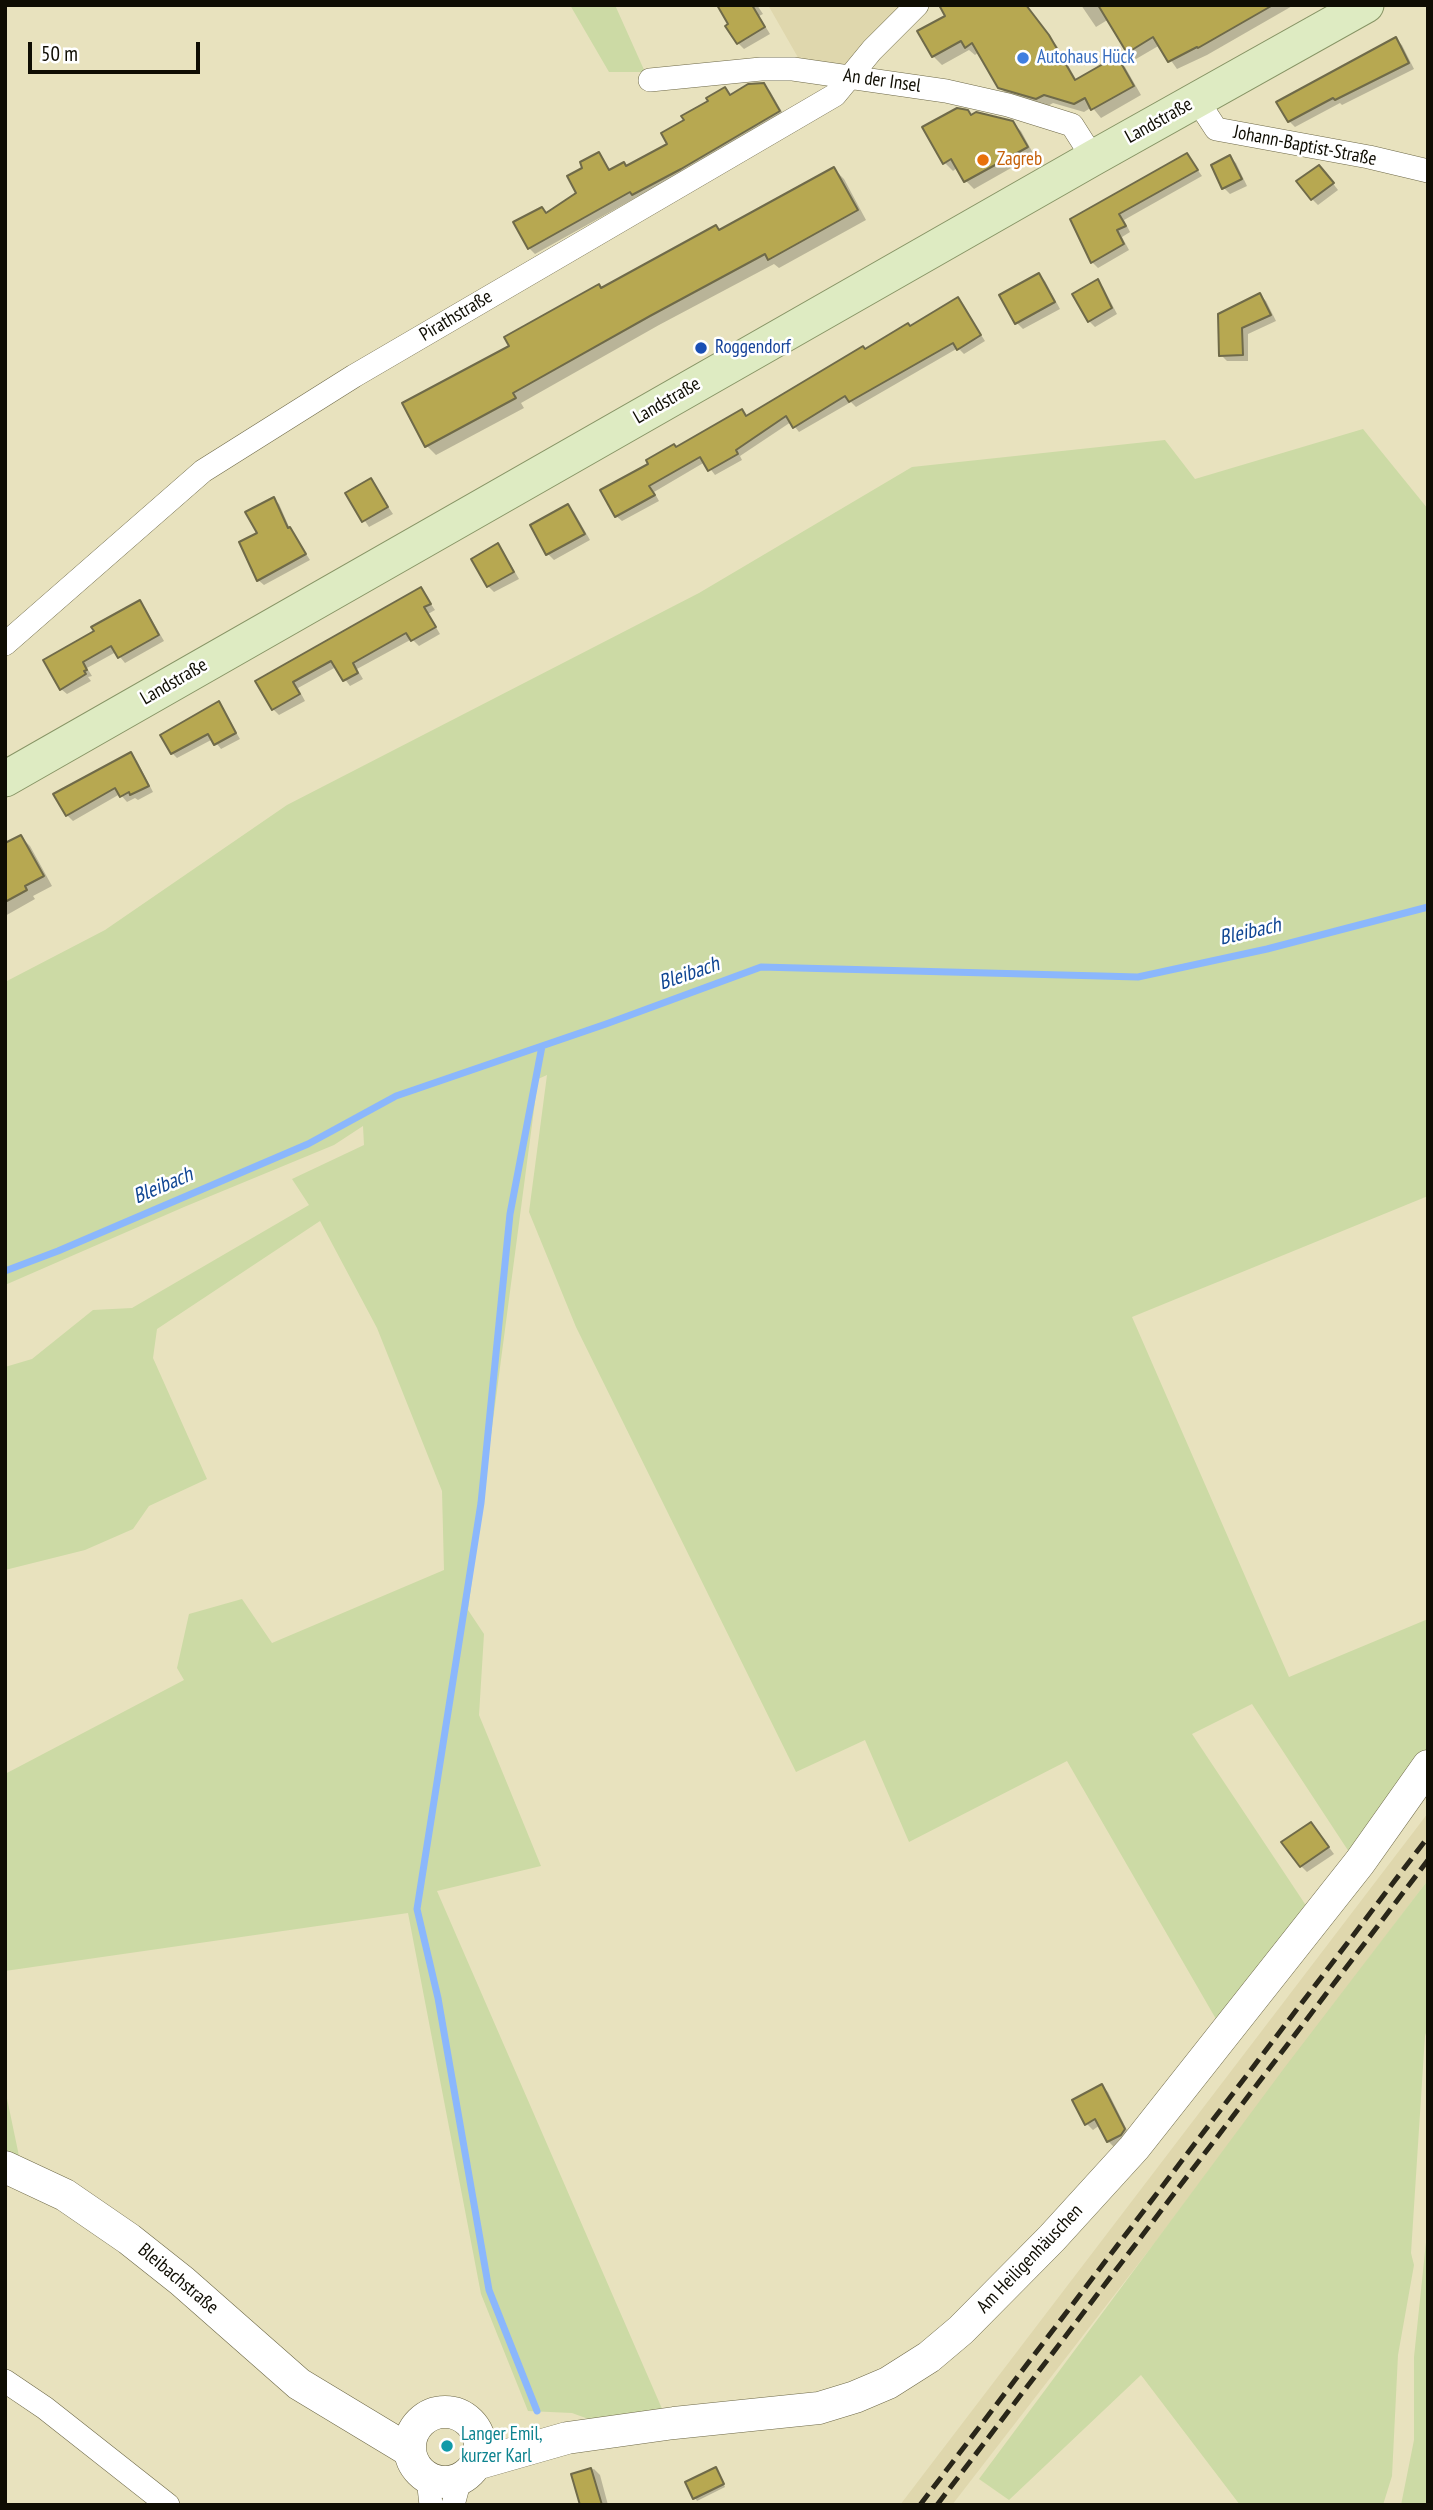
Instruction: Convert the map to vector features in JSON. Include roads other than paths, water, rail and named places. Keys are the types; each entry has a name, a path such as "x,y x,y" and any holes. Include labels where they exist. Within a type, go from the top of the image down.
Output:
{"main road":[{"name":"Landstraße","path":"5,779 1366,5"},
{"name":"Am Heiligenhäuschen","path":"477,2431 567,2438 674,2423 819,2408 888,2383 929,2357 961,2330 1052,2238 1134,2148 1360,1861 1428,1766"},
{"name":"Bleibachstraße","path":"5,2167 65,2196 129,2239 182,2281 299,2384 410,2451 430,2491 443,2482 463,2483"},
{"name":"Bleibachstraße","path":"339,2409 421,2422 434,2413 450,2412 466,2418 477,2431"},
{"path":"410,2451 412,2435 421,2422"},
{"path":"463,2483 481,2448 477,2431"},
{"name":"Am Heiligenhäuschen","path":"463,2483 567,2438"}],"street":[{"name":"Pirathstraße","path":"5,644 203,471 294,412 835,95 872,50 917,5"},
{"name":"An der Insel","path":"650,80 761,69 793,69 946,91 1008,105 1072,125 1093,158"},
{"name":"Johann-Baptist-Straße","path":"1198,100 1216,129 1369,157 1428,171"},
{"path":"5,2381 45,2408 168,2505"}],"waterway":[{"name":"Bleibach","path":"5,1271 308,1144 396,1096 761,967 1138,977 1267,949 1428,907"},
{"path":"537,2411 489,2290 438,1998 417,1909 481,1503 510,1214 542,1046"}],"railway":[{"path":"920,2505 1428,1837"},
{"path":"937,2505 1428,1860"}],"place":[{"name":"Autohaus Hück","path":"1023,58"},
{"name":"Zagreb","path":"983,160"},
{"name":"Roggendorf","path":"701,348"},
{"name":"Langer Emil, kurzer Karl","path":"447,2446"}]}
